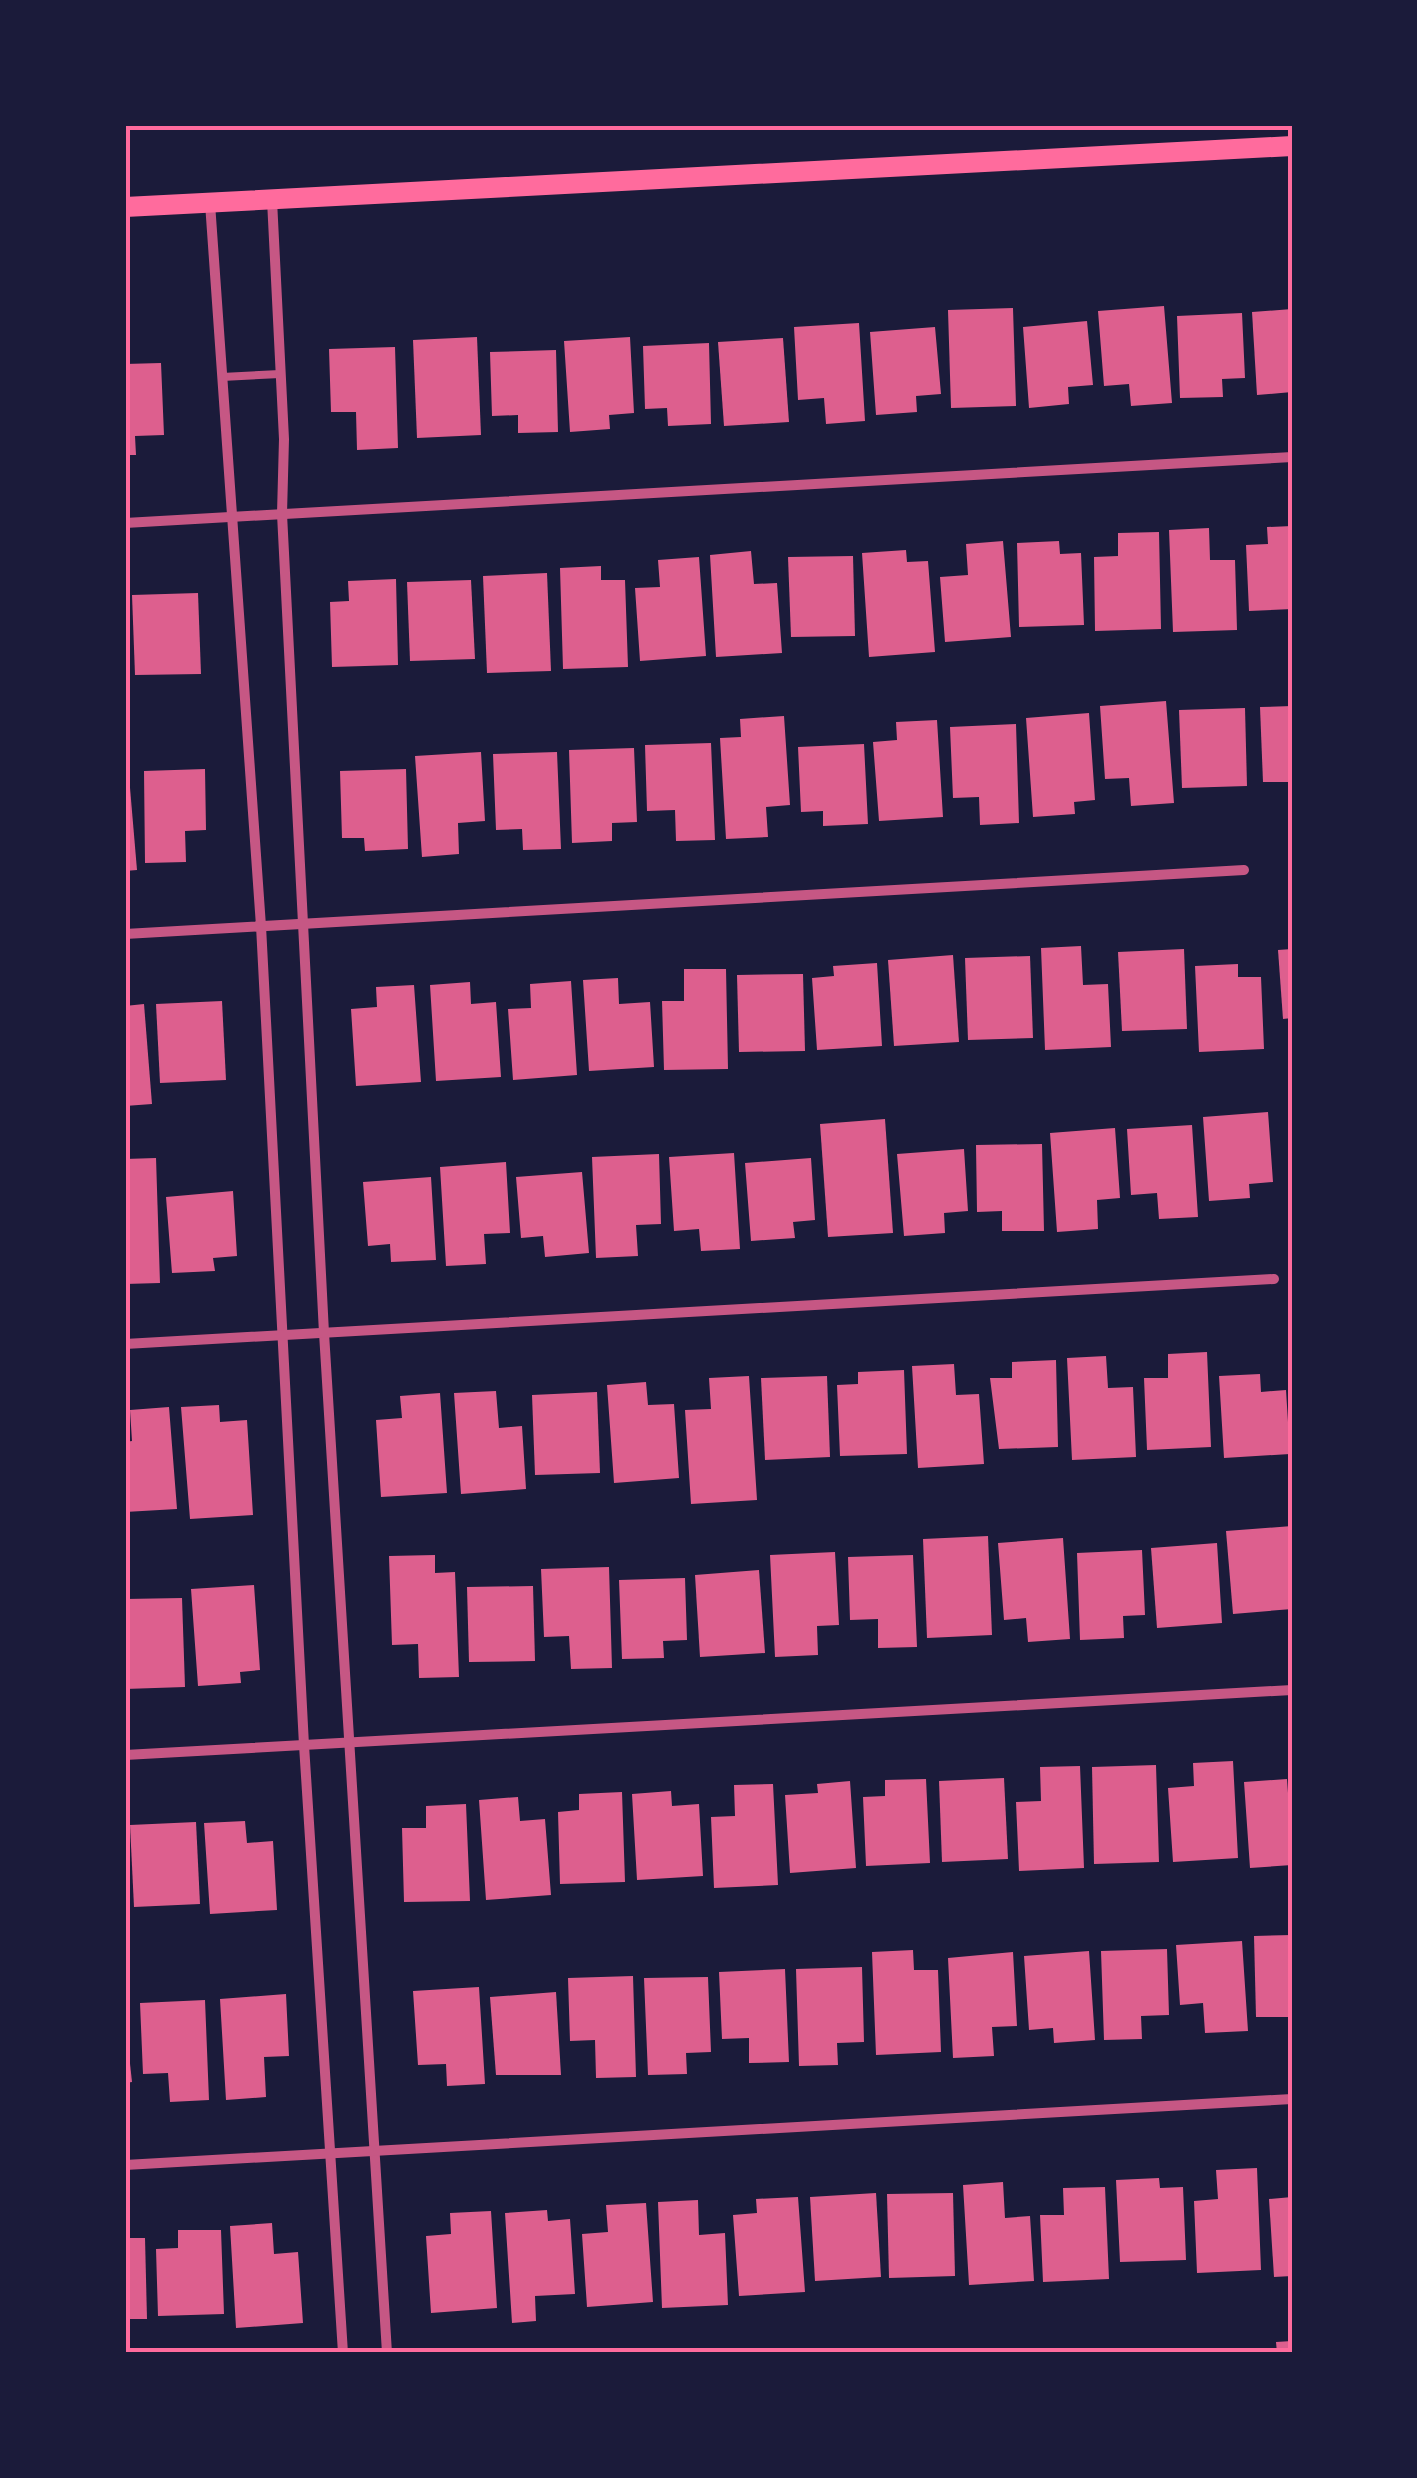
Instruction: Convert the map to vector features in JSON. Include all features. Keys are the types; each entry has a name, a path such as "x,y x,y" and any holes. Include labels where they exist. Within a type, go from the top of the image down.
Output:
{"main road":[{"path":"125,207 1292,146"}],"street":[{"path":"272,199 282,514 324,1334 387,2353"},
{"path":"210,202 260,926 304,1745 342,2353"},
{"path":"125,523 1292,457"},
{"path":"125,934 1244,870"},
{"path":"125,1344 1274,1280"},
{"path":"125,1755 1292,1690"},
{"path":"125,2165 1292,2099"}],"lane":[{"path":"222,378 280,374"}],"building":[{"path":"1164,306 1172,403 1131,406 1129,384 1104,386 1098,311"},
{"path":"1013,308 1016,406 951,408 948,310"},
{"path":"1292,309 1292,392 1257,395 1252,312"},
{"path":"1242,313 1245,378 1222,379 1223,397 1180,398 1177,316"},
{"path":"1087,321 1093,385 1068,387 1069,404 1029,408 1023,327"},
{"path":"859,323 865,421 826,424 824,398 798,400 794,327"},
{"path":"935,327 941,394 916,396 917,412 876,415 870,332"},
{"path":"477,337 481,435 417,438 413,340"},
{"path":"630,337 634,413 609,415 610,429 570,432 564,341"},
{"path":"783,338 789,422 724,426 718,342"},
{"path":"709,343 711,424 668,426 667,408 645,409 643,346"},
{"path":"395,347 398,448 357,450 356,412 331,412 329,349"},
{"path":"556,350 558,432 518,433 518,415 492,416 490,352"},
{"path":"161,363 164,435 135,436 136,455 125,455 125,364"},
{"path":"1292,526 1292,609 1249,611 1246,545 1268,544 1267,527"},
{"path":"1209,528 1210,560 1235,560 1237,630 1173,632 1169,530"},
{"path":"1159,532 1161,629 1095,631 1094,557 1118,556 1118,533"},
{"path":"1003,541 1011,637 945,642 940,577 968,575 966,544"},
{"path":"1059,541 1060,554 1081,553 1084,625 1019,627 1017,543"},
{"path":"906,550 907,562 928,561 935,652 869,657 862,553"},
{"path":"751,551 754,584 777,583 782,653 716,657 710,555"},
{"path":"853,556 855,636 791,637 788,557"},
{"path":"699,557 706,656 640,661 635,588 660,587 658,560"},
{"path":"601,566 601,580 625,580 628,667 563,669 560,568"},
{"path":"547,573 551,671 487,673 483,576"},
{"path":"396,579 398,665 332,667 330,602 349,601 348,581"},
{"path":"471,580 475,659 410,661 407,582"},
{"path":"198,593 201,674 135,675 132,595"},
{"path":"1166,701 1174,803 1131,806 1129,778 1105,779 1100,706"},
{"path":"1292,706 1292,782 1263,782 1260,707"},
{"path":"1245,708 1247,786 1182,788 1179,710"},
{"path":"1089,713 1095,800 1074,802 1075,814 1033,817 1026,718"},
{"path":"784,716 790,805 766,807 768,837 726,839 720,738 741,737 740,719"},
{"path":"937,720 943,817 879,821 873,742 897,740 896,722"},
{"path":"1016,724 1019,823 980,825 979,797 953,798 950,727"},
{"path":"711,743 715,840 676,841 675,810 647,811 645,745"},
{"path":"864,744 868,824 823,826 823,811 801,812 798,747"},
{"path":"634,748 637,822 612,823 612,841 572,843 569,750"},
{"path":"481,752 485,821 458,823 459,854 422,857 415,756"},
{"path":"557,752 561,849 523,850 522,829 496,830 493,754"},
{"path":"205,769 206,830 185,831 186,862 145,863 144,771"},
{"path":"406,769 408,849 365,851 364,838 342,838 340,771"},
{"path":"125,776 129,776 137,870 125,871"},
{"path":"1081,946 1083,985 1108,984 1111,1047 1045,1050 1041,948"},
{"path":"1184,949 1187,1029 1122,1031 1118,952"},
{"path":"1292,949 1292,1018 1283,1019 1278,950"},
{"path":"953,955 959,1042 894,1046 888,960"},
{"path":"1030,956 1033,1038 968,1040 965,958"},
{"path":"877,963 882,1046 817,1050 812,978 834,976 833,966"},
{"path":"1238,964 1238,977 1261,977 1264,1049 1199,1052 1195,966"},
{"path":"684,969 726,969 728,1069 664,1070 662,1001 684,1001"},
{"path":"803,974 805,1051 739,1052 737,975"},
{"path":"618,978 619,1004 650,1002 654,1067 589,1071 583,980"},
{"path":"571,981 577,1075 513,1080 508,1009 531,1008 530,984"},
{"path":"470,982 471,1004 496,1002 501,1077 436,1081 430,985"},
{"path":"414,985 421,1082 356,1086 351,1009 377,1007 376,987"},
{"path":"222,1001 226,1080 160,1083 156,1004"},
{"path":"144,1004 152,1104 125,1106 125,1006"},
{"path":"1268,1112 1273,1182 1249,1184 1250,1198 1209,1201 1203,1117"},
{"path":"885,1119 893,1233 828,1237 820,1124"},
{"path":"1192,1125 1198,1217 1159,1219 1157,1193 1131,1195 1127,1129"},
{"path":"1115,1128 1120,1198 1097,1200 1098,1229 1057,1232 1050,1133"},
{"path":"1042,1144 1044,1231 1002,1231 1002,1211 977,1212 976,1145"},
{"path":"964,1149 968,1211 944,1213 945,1233 904,1236 897,1154"},
{"path":"734,1153 740,1249 701,1251 699,1229 674,1231 669,1157"},
{"path":"659,1154 661,1224 636,1225 638,1256 596,1258 592,1157"},
{"path":"156,1158 160,1283 125,1284 125,1159"},
{"path":"811,1158 815,1220 793,1222 795,1238 751,1241 745,1163"},
{"path":"506,1162 510,1233 484,1234 486,1264 446,1266 440,1167"},
{"path":"582,1172 589,1253 545,1257 543,1236 521,1238 516,1177"},
{"path":"431,1177 436,1260 391,1262 390,1244 368,1246 363,1182"},
{"path":"233,1191 237,1256 213,1258 215,1271 172,1273 166,1197"},
{"path":"1207,1352 1211,1447 1147,1450 1144,1378 1168,1378 1168,1354"},
{"path":"1106,1356 1108,1388 1133,1387 1136,1457 1072,1460 1067,1358"},
{"path":"1056,1360 1058,1447 999,1449 990,1378 1012,1378 1012,1362"},
{"path":"954,1364 956,1395 979,1394 984,1464 918,1468 912,1366"},
{"path":"904,1370 907,1454 840,1456 837,1385 858,1384 858,1372"},
{"path":"1260,1374 1261,1392 1286,1390 1290,1454 1224,1458 1219,1376"},
{"path":"749,1376 757,1500 691,1504 685,1410 711,1409 709,1378"},
{"path":"827,1376 830,1457 765,1460 761,1378"},
{"path":"646,1382 648,1405 674,1404 679,1478 614,1483 607,1385"},
{"path":"496,1391 499,1428 522,1426 526,1489 461,1494 454,1393"},
{"path":"597,1392 600,1473 535,1475 532,1395"},
{"path":"440,1393 447,1493 381,1497 376,1420 402,1418 400,1396"},
{"path":"219,1405 220,1422 247,1420 253,1515 190,1519 181,1407"},
{"path":"169,1407 177,1509 125,1512 125,1442 132,1441 130,1410"},
{"path":"1292,1526 1292,1609 1233,1614 1226,1531"},
{"path":"988,1536 992,1635 927,1638 923,1539"},
{"path":"1063,1538 1070,1639 1028,1642 1026,1618 1004,1620 998,1543"},
{"path":"1217,1543 1222,1623 1157,1628 1151,1548"},
{"path":"1142,1550 1145,1615 1123,1616 1124,1638 1080,1640 1077,1553"},
{"path":"835,1552 839,1625 817,1626 818,1655 775,1657 770,1555"},
{"path":"435,1555 435,1573 455,1572 459,1677 419,1678 418,1644 392,1645 389,1556"},
{"path":"913,1555 917,1647 878,1648 878,1619 850,1620 848,1557"},
{"path":"609,1567 612,1668 571,1669 569,1636 544,1637 541,1569"},
{"path":"759,1570 765,1653 700,1657 695,1575"},
{"path":"685,1578 687,1640 663,1641 664,1658 622,1659 619,1580"},
{"path":"254,1585 260,1670 240,1672 241,1683 198,1686 191,1589"},
{"path":"533,1586 535,1661 469,1662 467,1587"},
{"path":"182,1598 185,1687 125,1689 125,1599"},
{"path":"1233,1761 1238,1858 1173,1862 1168,1788 1194,1786 1193,1763"},
{"path":"1156,1765 1159,1862 1094,1864 1092,1767"},
{"path":"1080,1766 1084,1868 1019,1871 1016,1802 1041,1801 1040,1767"},
{"path":"1004,1778 1008,1859 942,1862 939,1781"},
{"path":"926,1779 930,1863 866,1866 863,1797 885,1796 885,1780"},
{"path":"1287,1779 1288,1793 1292,1793 1292,1865 1250,1868 1244,1782"},
{"path":"850,1781 856,1868 790,1873 785,1795 818,1793 817,1784"},
{"path":"773,1784 778,1885 714,1888 711,1817 735,1816 734,1785"},
{"path":"671,1791 672,1806 699,1804 703,1876 637,1880 632,1794"},
{"path":"622,1792 625,1882 560,1884 558,1812 579,1810 579,1794"},
{"path":"518,1797 520,1821 545,1819 551,1895 486,1900 479,1800"},
{"path":"466,1804 470,1901 404,1902 402,1828 426,1828 426,1806"},
{"path":"245,1821 247,1843 273,1841 277,1910 210,1914 204,1823"},
{"path":"196,1822 200,1904 134,1907 130,1825"},
{"path":"1292,1935 1292,2017 1256,2017 1254,1936"},
{"path":"1242,1941 1248,2031 1205,2033 1203,2003 1180,2005 1176,1945"},
{"path":"1167,1949 1169,2015 1141,2016 1142,2039 1104,2040 1101,1951"},
{"path":"913,1950 914,1970 938,1970 941,2052 876,2055 872,1952"},
{"path":"1089,1951 1095,2040 1054,2043 1053,2028 1029,2030 1024,1956"},
{"path":"1013,1952 1017,2026 992,2027 994,2056 953,2058 948,1958"},
{"path":"862,1967 864,2042 837,2043 838,2065 799,2066 796,1969"},
{"path":"785,1969 789,2062 749,2063 749,2038 722,2039 719,1972"},
{"path":"633,1976 636,2077 596,2078 595,2040 570,2041 568,1978"},
{"path":"708,1977 711,2052 686,2053 687,2074 648,2075 644,1978"},
{"path":"479,1987 485,2084 447,2086 446,2064 418,2065 413,1991"},
{"path":"556,1992 561,2075 496,2075 490,1997"},
{"path":"286,1994 289,2056 264,2057 266,2097 226,2100 220,1999"},
{"path":"205,2000 209,2100 170,2102 168,2073 143,2074 140,2003"},
{"path":"125,2018 132,2082 125,2083"},
{"path":"1257,2168 1261,2270 1197,2273 1194,2201 1218,2199 1216,2170"},
{"path":"1159,2178 1160,2188 1183,2187 1186,2260 1120,2262 1116,2180"},
{"path":"1003,2182 1005,2218 1030,2216 1034,2281 969,2285 963,2185"},
{"path":"1105,2187 1109,2279 1043,2282 1040,2215 1064,2215 1063,2188"},
{"path":"876,2193 881,2277 815,2281 810,2197"},
{"path":"953,2193 955,2276 889,2278 887,2194"},
{"path":"798,2197 805,2292 739,2296 733,2215 757,2213 756,2199"},
{"path":"1292,2197 1292,2276 1274,2277 1269,2199"},
{"path":"698,2200 699,2235 725,2233 728,2305 662,2308 658,2202"},
{"path":"646,2203 653,2302 587,2307 582,2234 608,2232 606,2205"},
{"path":"547,2210 548,2221 570,2219 575,2294 535,2296 536,2321 512,2323 505,2213"},
{"path":"491,2211 497,2308 431,2313 426,2236 451,2234 450,2213"},
{"path":"272,2223 274,2254 298,2252 303,2323 236,2328 230,2226"},
{"path":"178,2230 221,2230 224,2314 158,2316 156,2249 178,2248"},
{"path":"125,2238 145,2238 147,2319 125,2319"},
{"path":"1292,2341 1292,2353 1277,2353 1276,2342"},
{"path":"1266,2348 1266,2353 1238,2353 1238,2350"}]}
